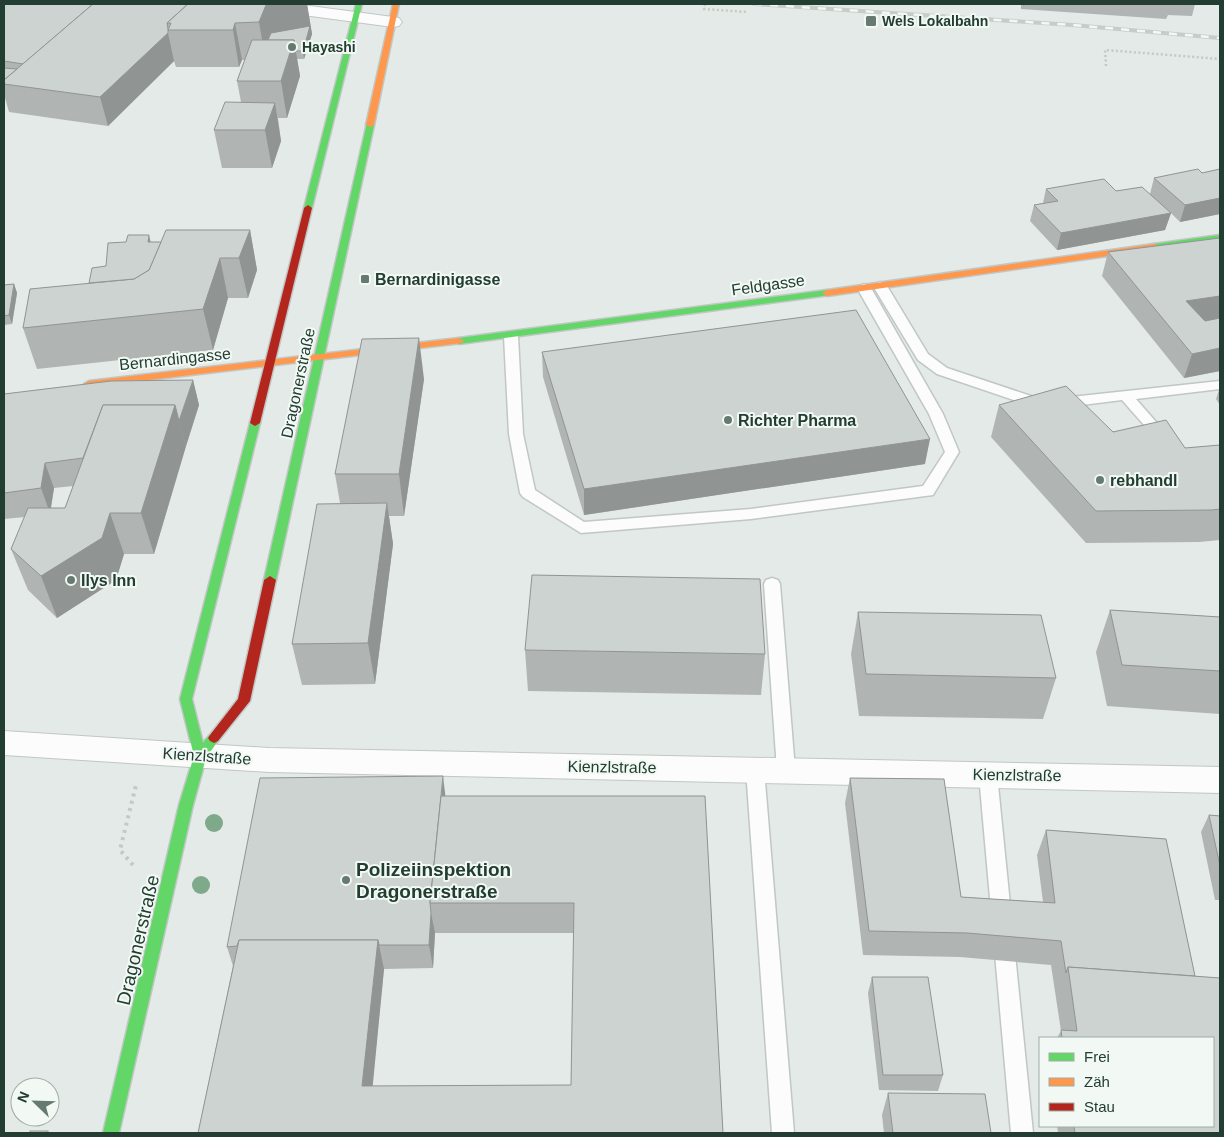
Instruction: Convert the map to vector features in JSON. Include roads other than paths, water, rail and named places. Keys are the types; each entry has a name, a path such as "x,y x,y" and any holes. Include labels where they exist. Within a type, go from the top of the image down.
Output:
{"main road":[{"name":"Dragonerstraße","path":"111,1133 186,805 200,756 244,701 320,360 396,4"},
{"name":"Dragonerstraße","path":"200,756 186,699 357,11"},
{"name":"Feldgasse","path":"320,360 880,286 1220,238"},
{"name":"Bernardingasse","path":"82,385 320,360"}],"street":[{"path":"258,4 357,11 393,22"},
{"name":"Kienzlstraße","path":"4,744 279,760 1220,780"}],"lane":[{"path":"880,286 923,357 942,371 1042,405 1220,385"},
{"path":"511,336 516,434 528,493 581,528 751,514 928,491 952,452 936,414 864,288"},
{"path":"1126,396 1176,453"},
{"path":"772,584 786,770"},
{"path":"755,769 783,1133"},
{"path":"988,775 1022,1133"}],"railway":[{"path":"754,4 1073,25 1220,38"}],"place":[{"name":"Wels Lokalbahn","path":"871,21"},
{"name":"Hayashi","path":"292,47"},
{"name":"Bernardinigasse","path":"365,279"},
{"name":"Richter Pharma","path":"728,420"},
{"name":"rebhandl","path":"1100,480"},
{"name":"Ilys Inn","path":"71,580"},
{"name":"Polizeiinspektion Dragonerstraße","path":"346,880"}]}
